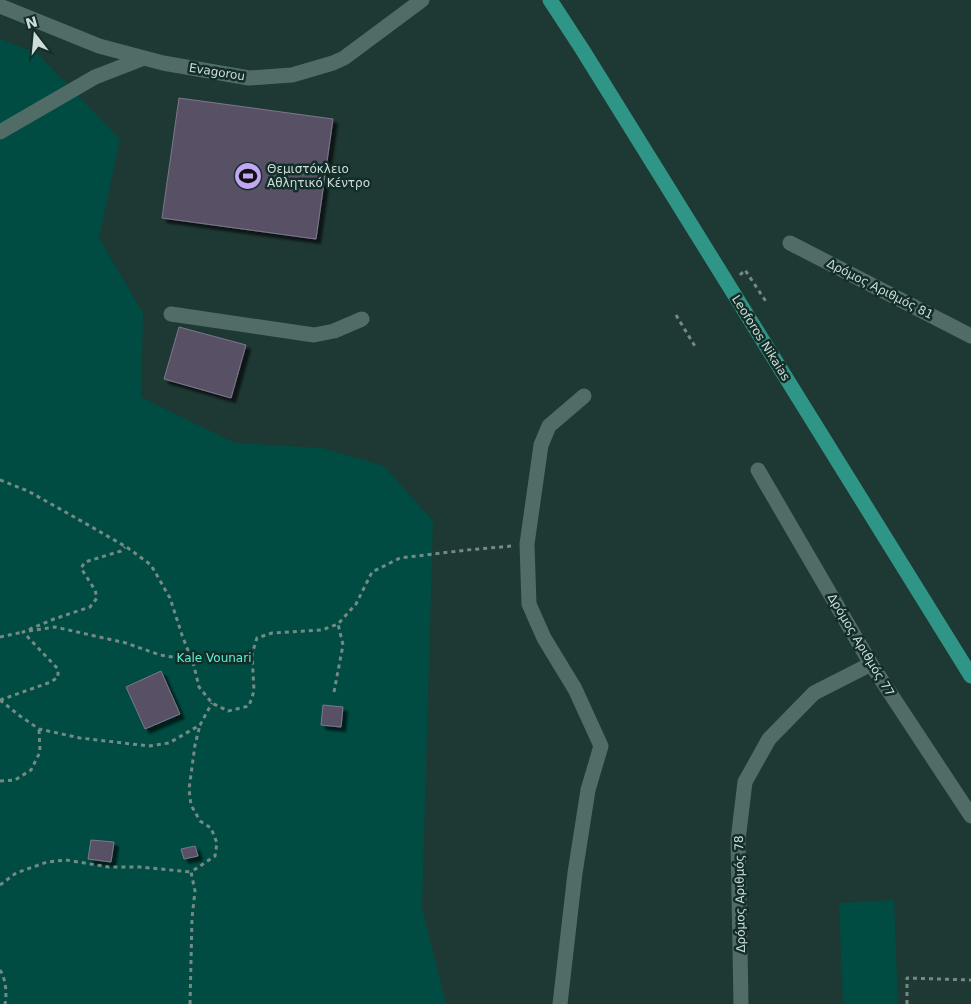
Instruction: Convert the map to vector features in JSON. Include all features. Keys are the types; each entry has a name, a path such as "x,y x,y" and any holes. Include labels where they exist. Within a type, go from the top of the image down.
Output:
{"main road":[{"name":"Leoforos Nikaias","path":"550,0 971,676"}],"street":[{"name":"Evagorou","path":"0,6 99,46 163,64 250,78 292,75 333,63 344,58 422,0"},
{"path":"0,132 95,77 144,58"},
{"name":"Δρόμος Αριθμός 81","path":"790,243 971,336"},
{"path":"171,314 314,335 334,331 362,319"},
{"path":"560,1004 575,874 588,790 601,746 576,689 544,638 529,604 527,544 541,444 549,426 584,396"},
{"name":"Δρόμος Αριθμός 77","path":"758,470 871,664 971,816"},
{"name":"Δρόμος Αριθμός 78","path":"741,1004 738,840 745,782 769,739 814,693 871,664"}],"path":[{"path":"745,270 767,302"},
{"path":"676,315 696,348"},
{"path":"0,480 28,491 125,547 150,565 170,598 192,660 199,687 212,703 228,711 249,706 254,691 252,654 257,638 272,633 322,630 338,624 356,604 372,572 400,558 527,544"},
{"path":"23,632 90,607 97,598 95,590 81,568 85,562 121,551 125,547"},
{"path":"334,692 343,645 338,624"},
{"path":"0,637 55,627 126,643 160,654 192,660"},
{"path":"0,700 51,682 58,677 58,669 23,632"},
{"path":"0,700 39,729 80,738 149,746 168,743 200,726"},
{"path":"0,885 16,873 47,862 66,860 110,868 140,867 191,872 215,856 217,842 211,828 200,821 191,806 189,790 195,745 200,726 212,703"},
{"path":"0,781 15,780 31,770 40,752 39,729"},
{"path":"190,1004 192,918 195,891 191,872"},
{"path":"0,970 7,996 5,1004"},
{"path":"907,1004 907,978 971,980"}],"green space":[{"name":"Kale Vounari","path":"0,39 38,54 120,139 99,238 143,313 141,397 235,443 323,448 384,466 433,521 422,908 446,1004 0,1004"},
{"path":"894,900 898,1004 843,1004 839,903"}],"building":[{"path":"179,98 333,119 316,239 162,218"},
{"path":"179,327 246,345 231,398 164,379"},
{"path":"161,671 180,714 145,729 126,687"},
{"path":"323,705 343,707 341,727 321,725"},
{"path":"91,840 114,842 111,862 88,859"},
{"path":"195,846 198,856 184,859 181,849"}],"place":[{"name":"Θεμιστόκλειο Αθλητικό Κέντρο","path":"248,176"}]}
